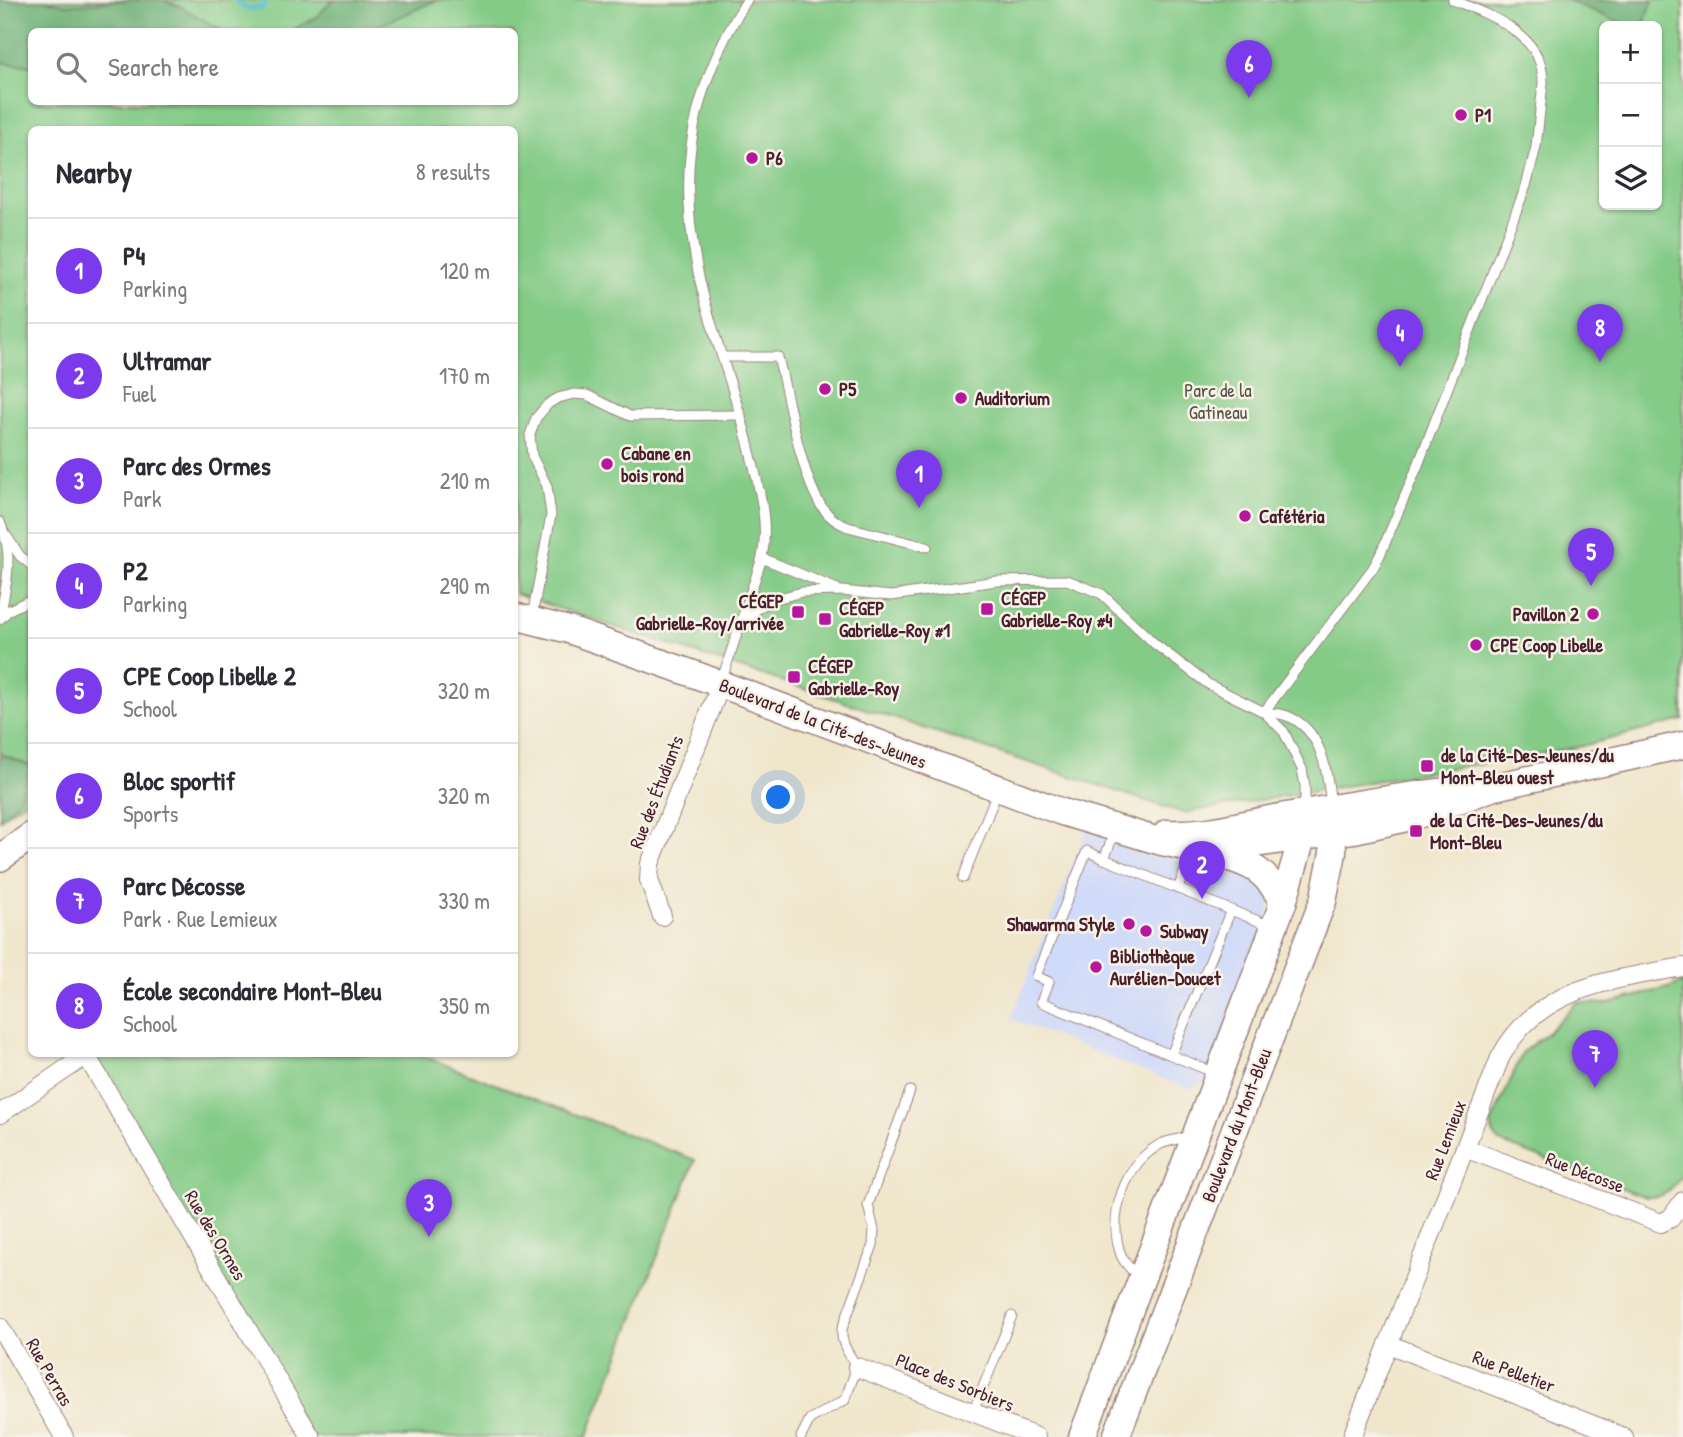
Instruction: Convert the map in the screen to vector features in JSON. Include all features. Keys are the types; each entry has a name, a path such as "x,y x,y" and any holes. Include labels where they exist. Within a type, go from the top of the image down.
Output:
{"street":[{"name":"Boulevard de la Cité-des-Jeunes","path":"523,617 721,684 998,788 1123,830 1199,850 1332,821 1422,793 1494,787 1683,745"},
{"name":"Rue des Étudiants","path":"662,916 649,880 650,864 721,684"},
{"name":"Boulevard du Mont-Bleu","path":"1116,1437 1323,901 1333,853 1332,821"},
{"name":"Boulevard de la Cité-des-Jeunes","path":"1123,830 1184,834 1304,826"},
{"name":"Boulevard du Mont-Bleu","path":"1082,1437 1279,915 1304,826"},
{"path":"0,858 28,838"},
{"path":"1199,850 1234,859 1258,869 1267,876 1279,915"},
{"name":"Rue Lemieux","path":"1352,1437 1500,1058 1516,1033 1525,1023 1562,996 1576,990 1683,967"},
{"path":"0,1114 83,1057"},
{"name":"Rue des Ormes","path":"89,1057 311,1437"},
{"name":"Rue Décosse","path":"1465,1148 1661,1223 1671,1218 1683,1201"},
{"name":"Rue Perras","path":"0,1327 64,1437"},
{"name":"Rue Pelletier","path":"1388,1344 1624,1437"},
{"name":"Place des Sorbiers","path":"858,1367 1036,1437"}],"lane":[{"path":"721,684 762,558 766,541 764,510 741,415 705,302 688,211 688,174 694,125 707,79 726,36 747,0"},
{"path":"1264,712 1380,555 1527,186 1534,156 1542,91 1543,73 1538,57 1524,38 1504,24 1453,0"},
{"path":"723,357 778,358 809,476 816,497 826,513 839,524 927,547"},
{"path":"523,617 551,515 547,486 532,456 530,435 536,418 548,404 558,398 575,394 587,395 630,416 741,415"},
{"path":"0,522 20,556 28,563"},
{"path":"0,617 9,566 5,534"},
{"path":"762,558 842,591"},
{"path":"742,625 757,609 779,597 802,592 842,591 891,596 997,581 1067,580 1102,594 1156,645 1208,684 1264,712 1288,716 1304,728 1319,746 1328,780 1332,821"},
{"path":"0,617 28,601"},
{"path":"1264,712 1284,732 1294,750 1305,786 1304,826"},
{"path":"963,878 998,788"},
{"path":"1104,859 1123,830"},
{"path":"1178,888 1199,850"},
{"path":"1219,1075 1041,1002 1049,982 1036,976 1087,851 1231,910 1279,915"},
{"path":"1171,1055 1231,910"},
{"path":"801,1437 810,1419 845,1400 858,1367 844,1346 842,1329 873,1245 874,1230 868,1205 910,1091"},
{"path":"1141,1281 1121,1257 1116,1230 1122,1190 1137,1162 1160,1143 1196,1135"},
{"path":"973,1412 1012,1315"}],"shaded area":[{"path":"1090,821 1275,887 1219,1075 1189,1089 1011,1019"}],"green space":[{"name":"Parc de la Gatineau","path":"0,0 1683,0 1683,720 1578,747 1183,813 518,595 518,126 28,126 28,800 0,818"},
{"path":"0,0 43,0 66,5 162,0 179,6 218,28 28,28 28,66 0,62"},
{"path":"332,0 437,0 374,28 297,28 317,17"},
{"path":"1566,0 1653,0 1645,21 1617,21"},
{"path":"0,754 28,765 28,774 19,800 0,820"},
{"path":"1683,982 1683,1174 1668,1192 1646,1197 1499,1142 1491,1124 1523,1052 1547,1033 1577,1002 1605,1004"},
{"path":"90,1057 425,1057 695,1160 587,1437 311,1437"}],"waterway":[{"path":"236,0 245,8 263,8 267,0"}],"place":[{"name":"Bloc sportif","path":"1249,98"},
{"name":"P1","path":"1461,115"},
{"name":"P6","path":"752,158"},
{"name":"École secondaire Mont-Bleu","path":"1600,362"},
{"name":"P2","path":"1400,367"},
{"name":"P5","path":"825,389"},
{"name":"Auditorium","path":"961,398"},
{"name":"Cabane en bois rond","path":"607,464"},
{"name":"P4","path":"919,508"},
{"name":"Cafétéria","path":"1245,516"},
{"name":"CPE Coop Libelle 2","path":"1591,586"},
{"name":"CÉGEP Gabrielle-Roy #4","path":"987,609"},
{"name":"CÉGEP Gabrielle-Roy/arrivée","path":"798,612"},
{"name":"Pavillon 2","path":"1593,614"},
{"name":"CÉGEP Gabrielle-Roy #1","path":"825,619"},
{"name":"CPE Coop Libelle","path":"1476,645"},
{"name":"CÉGEP Gabrielle-Roy","path":"794,677"},
{"name":"de la Cité-Des-Jeunes/du Mont-Bleu ouest","path":"1427,766"},
{"name":"de la Cité-Des-Jeunes/du Mont-Bleu","path":"1416,831"},
{"name":"Ultramar","path":"1202,899"},
{"name":"Shawarma Style","path":"1129,924"},
{"name":"Subway","path":"1146,931"},
{"name":"Bibliothèque Aurélien-Doucet","path":"1096,967"},
{"name":"Parc Décosse","path":"1595,1088"},
{"name":"Parc des Ormes","path":"429,1237"}]}
